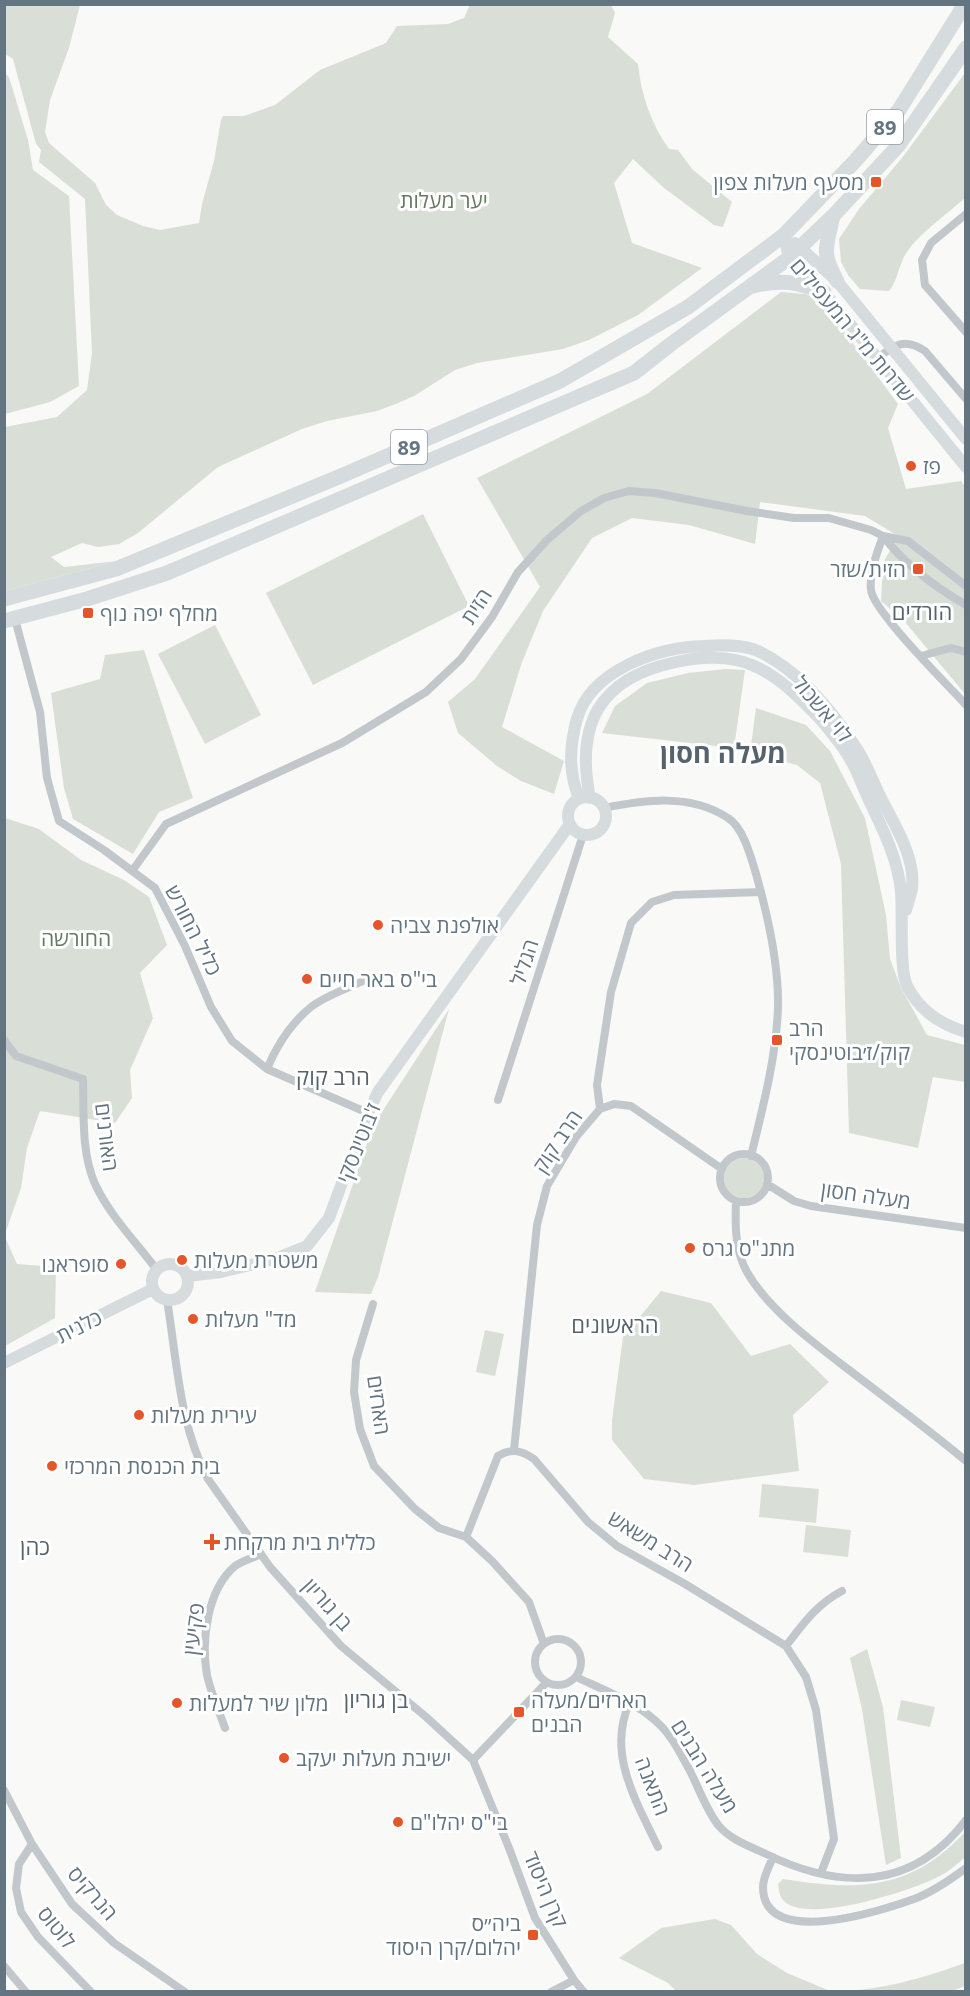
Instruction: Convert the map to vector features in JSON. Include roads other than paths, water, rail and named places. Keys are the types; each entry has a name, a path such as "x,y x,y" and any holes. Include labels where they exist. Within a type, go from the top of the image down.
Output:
{"highway":[{"name":"89","path":"4,599 116,569 341,476 560,381 688,307 784,235 843,174 899,110 965,4"},
{"name":"89","path":"10,620 87,599 167,573 634,373 795,252 832,216 898,146 966,48"},
{"path":"832,216 826,261 837,281"},
{"path":"747,288 774,282 787,282 798,283 824,292"}],"street":[{"path":"966,214 931,243 922,260 925,285 966,332"},
{"name":"שדרות מ\"ג המעפילים","path":"784,235 824,292 966,467"},
{"name":"שדרות מ\"ג המעפילים","path":"795,252 837,281 966,439"},
{"path":"878,358 891,347 911,344 925,351 966,399"},
{"name":"הזית","path":"132,871 166,824 342,743 426,692 461,659 492,617 518,572 547,540 581,511 604,498 629,492 655,494 794,518 829,518 871,530 883,536 908,541 966,586"},
{"path":"883,536 899,557 950,596 966,605"},
{"path":"883,536 873,564 870,593 893,627 966,705"},
{"name":"כליל החורש","path":"10,620 40,712 47,778 59,821 155,888 185,946 222,1027 232,1041 267,1069 368,1113"},
{"name":"לוי אשכול","path":"585,799 573,782 571,764 577,717 591,693 620,669 658,652 695,646 721,645 755,650 788,668 812,691 858,750 904,846 911,867 912,887 903,920 906,984 920,1006 946,1026 966,1032"},
{"path":"921,656 951,648 966,652"},
{"path":"585,799 596,800 604,808 605,820 595,833 583,835 573,829 568,819 571,807 585,799"},
{"path":"604,808 651,800 679,801 706,808 729,818 744,840 761,892 772,948 778,1007 765,1098 751,1156"},
{"name":"ז'בוטינסקי","path":"188,1276 221,1272 275,1259 307,1246 329,1218 378,1092 570,824"},
{"name":"הגליל","path":"498,1100 583,835"},
{"name":"הרב קוק","path":"514,1450 537,1224 547,1186 576,1137 600,1109 597,1085 611,992 631,923 652,902 674,895 761,892"},
{"path":"267,1069 274,1052 289,1028 312,1006 363,981"},
{"name":"האורנים","path":"4,1040 16,1056 83,1079 86,1150 94,1183 113,1215 158,1270"},
{"path":"600,1109 614,1104 631,1106 722,1169"},
{"path":"737,1156 751,1156 757,1159 766,1170 767,1184 758,1197 743,1202 736,1201 724,1191 721,1184 722,1169 737,1156"},
{"name":"מעלה חסון","path":"767,1184 794,1201 811,1206 966,1228"},
{"path":"736,1201 735,1229 739,1252 746,1271 758,1288 802,1334 933,1433 966,1461"},
{"path":"168,1264 180,1267 188,1276 188,1289 179,1298 167,1300 159,1296 153,1288 153,1279 158,1270 168,1264"},
{"name":"כלנית","path":"4,1363 153,1288"},
{"name":"בן גוריון","path":"167,1300 188,1429 201,1466 220,1497 261,1554 341,1646 425,1716 473,1760"},
{"name":"הארזים","path":"374,1304 356,1360 354,1392 360,1429 374,1466 415,1509 440,1528 466,1537"},
{"path":"514,1450 498,1456 466,1537 492,1561 529,1602 544,1644"},
{"name":"הרב משאש","path":"514,1450 524,1452 534,1459 588,1522 617,1546 685,1584 786,1646 806,1677 816,1710 834,1839 821,1873"},
{"name":"פקיעין","path":"225,1728 207,1675 206,1646 209,1613 220,1581 237,1565 261,1554"},
{"path":"786,1646 812,1612 826,1599 842,1591"},
{"path":"557,1639 565,1640 577,1649 581,1663 576,1677 565,1685 546,1683 540,1678 535,1656 544,1644 557,1639"},
{"name":"מעלה הבנים","path":"576,1677 630,1702 663,1728 680,1754 718,1825 732,1838 803,1869 821,1873 880,1878 922,1861 941,1847 966,1820"},
{"path":"473,1760 546,1683"},
{"name":"התאנה","path":"630,1702 621,1724 622,1760 625,1774 658,1847"},
{"name":"קרן היסוד","path":"473,1760 535,1918 584,1992"},
{"name":"הנרקיס","path":"4,1790 32,1844 72,1904 114,1943 185,1992"},
{"name":"לוטוס","path":"32,1844 19,1864 16,1888 21,1912 38,1937 91,1992"},
{"path":"773,1857 765,1877 765,1901 778,1916 805,1923 863,1914 916,1898 966,1868"},
{"path":"4,1966 26,1992"},
{"path":"551,1992 574,1980"}],"place":[{"name":"מסעף מעלות צפון","path":"876,182"},
{"name":"פז","path":"911,466"},
{"name":"הזית/שזר","path":"918,569"},
{"name":"מחלף יפה נוף","path":"88,613"},
{"name":"אולפנת צביה","path":"378,925"},
{"name":"בי\"ס באר חיים","path":"307,979"},
{"name":"הרב קוק/ז׳בוטינסקי","path":"777,1040"},
{"name":"מתנ\"ס גרס","path":"690,1248"},
{"name":"משטרת מעלות","path":"182,1260"},
{"name":"סופראנו","path":"121,1264"},
{"name":"מד\" מעלות","path":"193,1319"},
{"name":"עירית מעלות","path":"139,1415"},
{"name":"בית הכנסת המרכזי","path":"52,1466"},
{"name":"כללית בית מרקחת","path":"212,1542"},
{"name":"מלון שיר למעלות","path":"177,1703"},
{"name":"הארזים/מעלה הבנים","path":"519,1712"},
{"name":"ישיבת מעלות יעקב","path":"284,1758"},
{"name":"בי\"ס יהלו\"ם","path":"398,1822"},
{"name":"ביה״ס יהלום/קרן היסוד","path":"533,1935"}],"district":[{"name":"הורדים","path":"922,611"},
{"name":"מעלה חסון","path":"723,752"},
{"name":"הרב קוק","path":"333,1076"},
{"name":"הראשונים","path":"615,1324"},
{"name":"כהן","path":"35,1546"},
{"name":"בן גוריון","path":"376,1699"}],"park label":[{"name":"יער מעלות","path":"444,200"},
{"name":"החורשה","path":"76,938"}]}
